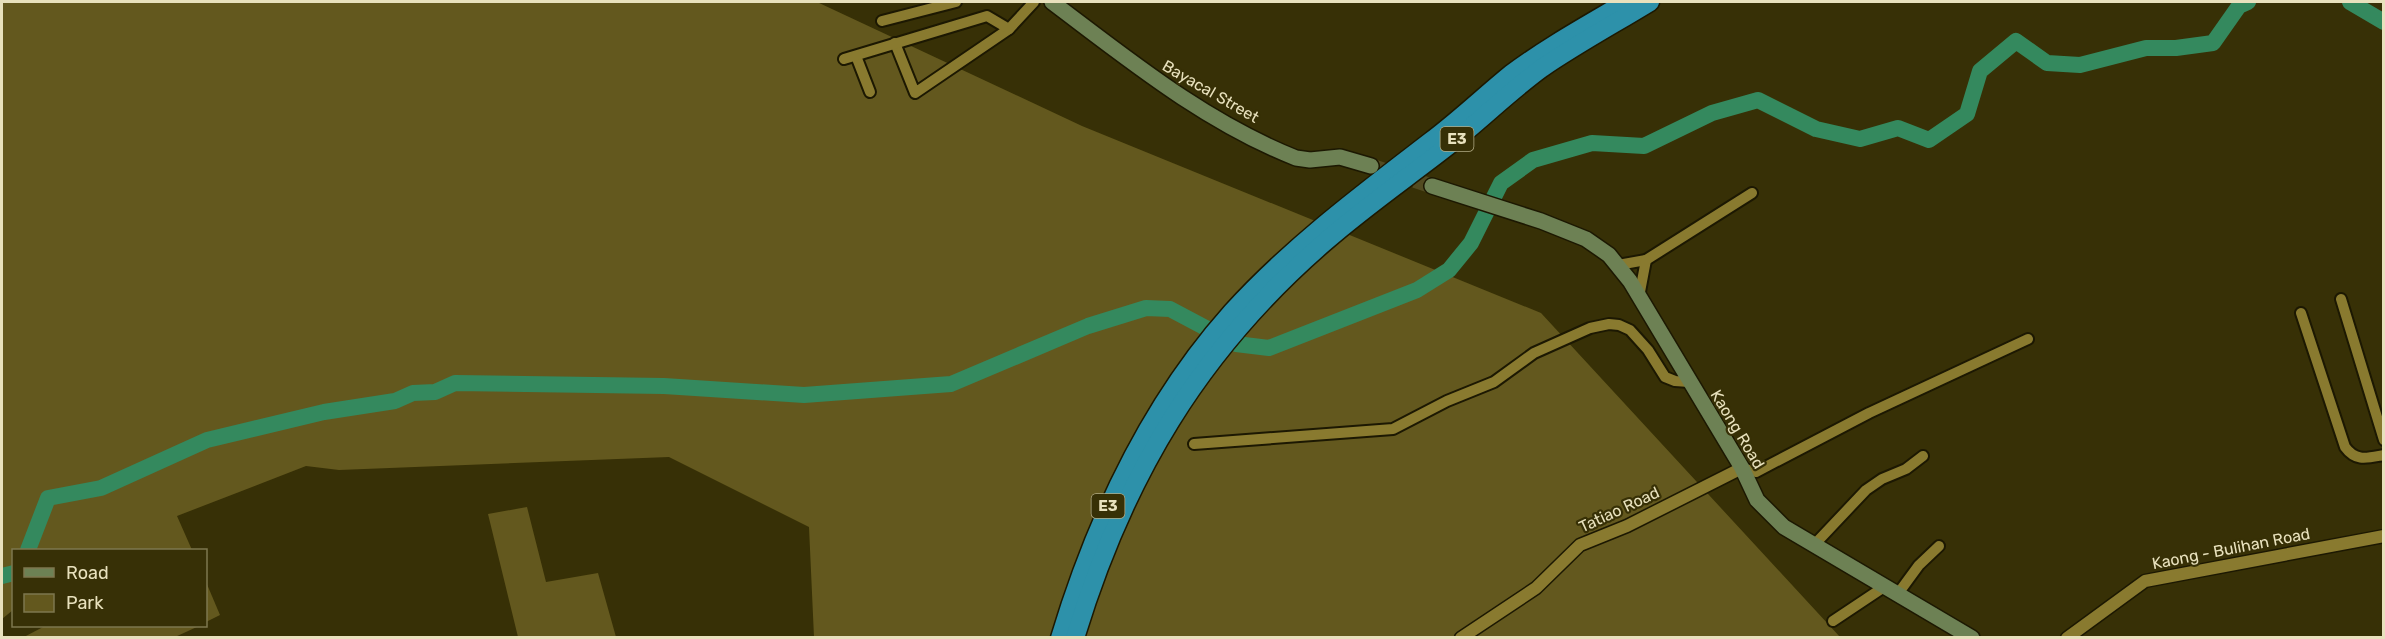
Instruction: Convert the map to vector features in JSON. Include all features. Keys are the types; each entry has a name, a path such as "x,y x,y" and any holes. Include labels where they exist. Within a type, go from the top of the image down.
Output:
{"highway":[{"name":"E3","path":"1060,638 1078,578 1103,515 1140,444 1182,387 1224,345 1265,288 1342,209 1440,134 1511,74 1553,45 1626,2"},
{"name":"E3","path":"1265,288 1450,145 1493,106 1542,68 1650,2"},
{"name":"E3","path":"1075,638 1091,585 1112,531 1182,387"}],"main road":[{"name":"Bayacal Street","path":"1052,2 1164,87 1218,119 1296,158 1310,160 1340,157 1371,166"},
{"name":"Kaong Road","path":"1432,186 1508,210 1586,239 1598,246 1618,265 1639,297 1742,468 1757,500 1784,527 1972,638"}],"street":[{"path":"882,21 956,2"},
{"path":"895,43 915,93 1010,29 1034,2"},
{"path":"844,59 987,16 1010,29"},
{"path":"856,56 870,92"},
{"path":"1618,265 1646,260 1752,193"},
{"path":"1639,297 1646,260"},
{"path":"2341,299 2384,440"},
{"path":"2301,313 2345,447 2351,456 2359,459 2384,455"},
{"path":"1194,444 1393,429 1447,401 1494,382 1534,353 1590,328 1609,324 1630,330 1648,350 1665,377 1675,381 1689,382"},
{"path":"1742,468 1756,472 1869,413 2028,339"},
{"path":"1814,545 1866,490 1882,479 1906,469 1923,456"},
{"name":"Tatiao Road","path":"1461,638 1536,588 1580,545 1627,526 1742,468"},
{"name":"Kaong - Bulihan Road","path":"2067,638 2145,581 2384,536"},
{"path":"1833,621 1891,591 1939,546"}],"green space":[{"path":"2,2 817,2 1082,126 1541,313 1840,637 814,637 809,527 669,457 339,470 306,466 177,516 192,549 12,549 12,611 2,619"},
{"path":"527,507 546,582 598,573 616,637 518,637 488,514"},
{"path":"207,584 220,615 207,622"},
{"path":"43,627 197,627 175,637 24,637"}],"waterway":[{"path":"28,549 48,498 101,488 207,440 324,412 395,401 413,393 435,392 455,383 664,386 804,395 951,384 1088,326 1146,308 1170,309 1236,344 1269,348 1417,290 1449,270 1471,243 1501,183 1533,160 1592,143 1644,146 1712,113 1758,100 1816,129 1860,139 1898,128 1929,140 1967,114 1980,71 2016,41 2047,63 2080,65 2146,48 2176,48 2213,43 2239,6 2248,2"},
{"path":"2350,2 2384,22"},
{"path":"2,576 12,574"}],"tunnel":[{"path":"1371,166 1432,186"}]}
